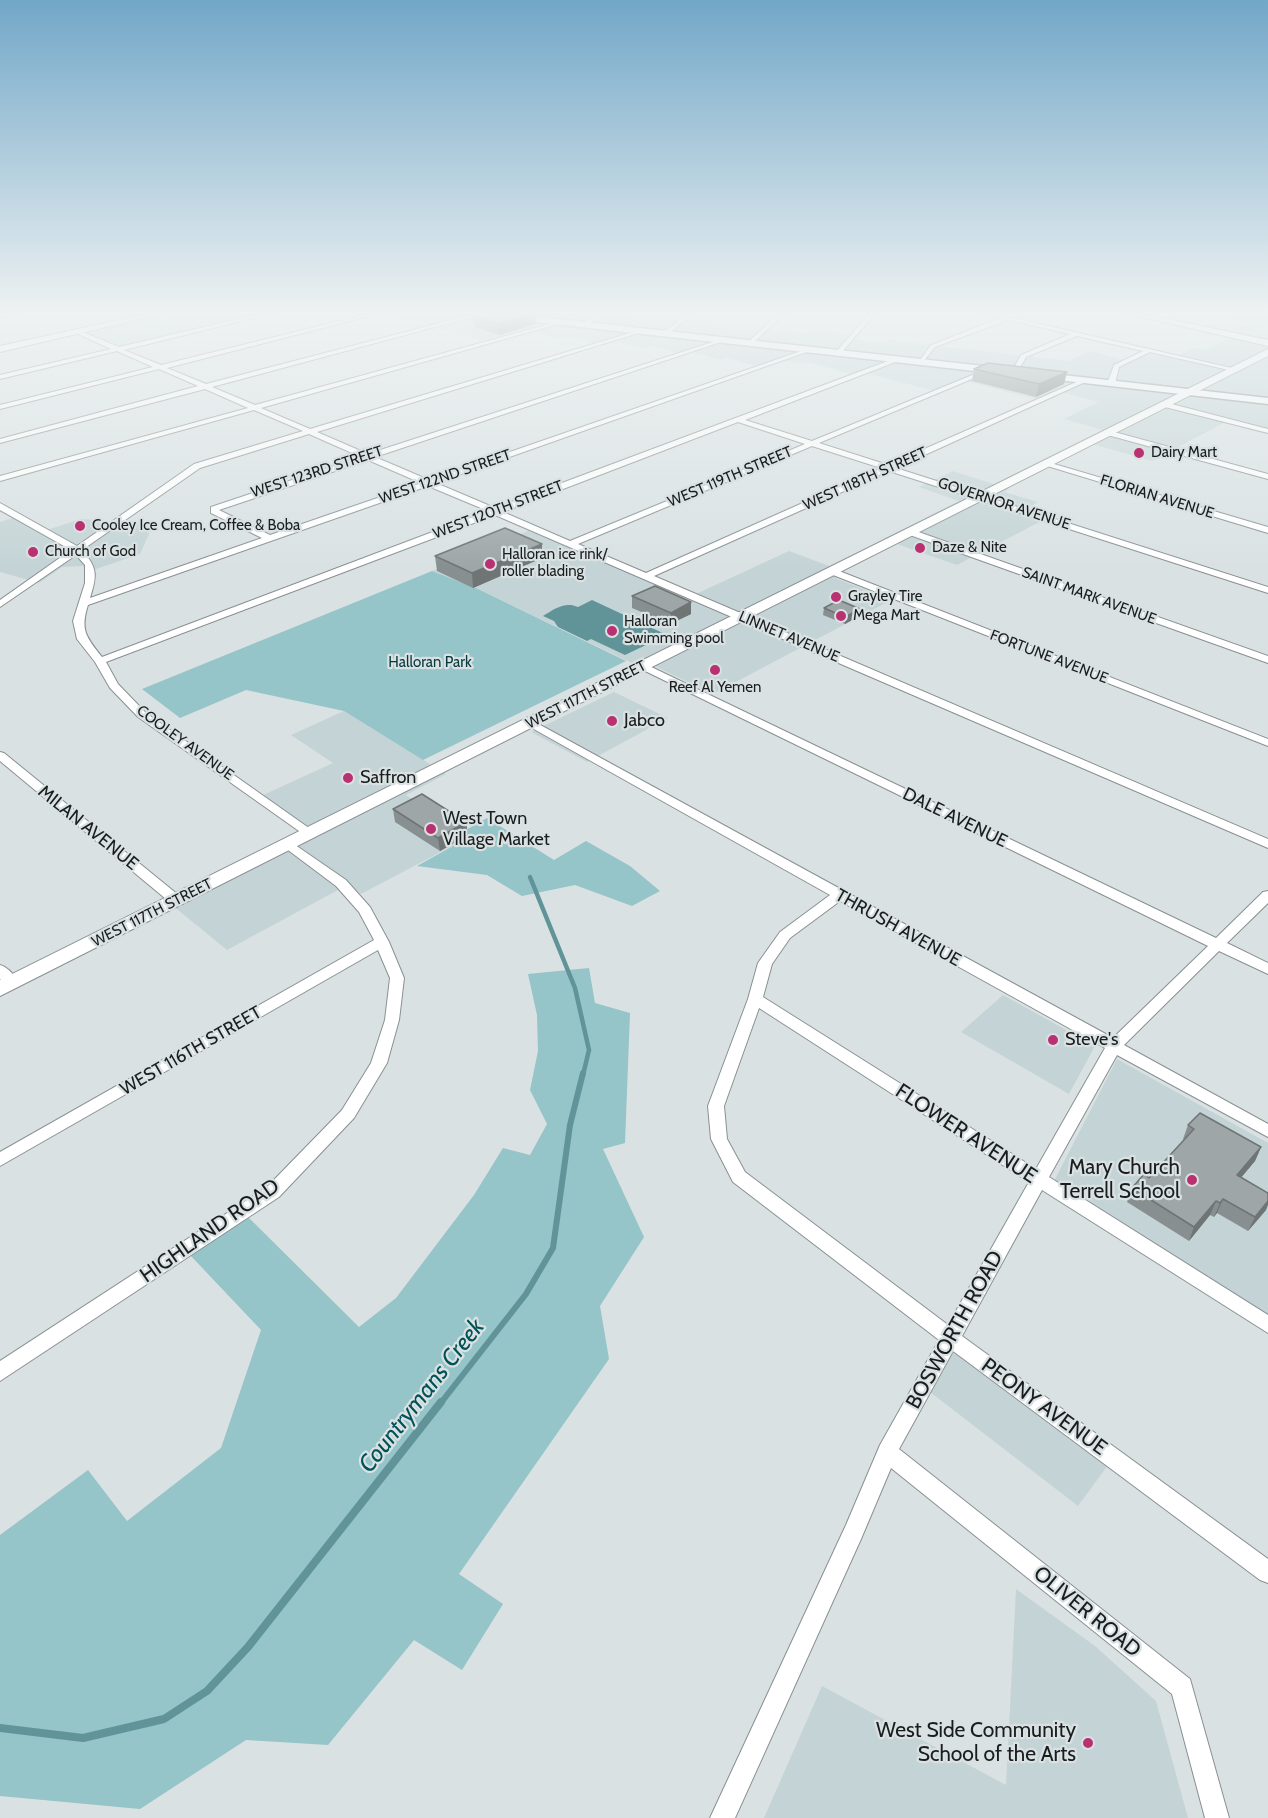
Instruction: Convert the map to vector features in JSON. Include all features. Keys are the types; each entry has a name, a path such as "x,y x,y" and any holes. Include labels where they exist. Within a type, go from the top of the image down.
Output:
{"main road":[{"name":"WEST 117TH STREET","path":"6,986 1177,398"},
{"path":"1231,398 1268,402"}],"street":[{"path":"0,407 38,398"},
{"path":"0,441 164,398"},
{"name":"LINNET AVENUE","path":"230,398 1268,844"},
{"path":"0,479 290,398"},
{"path":"0,604 197,466 422,398"},
{"name":"WEST 123RD STREET","path":"269,538 214,511 219,505 546,398"},
{"name":"WEST 122ND STREET","path":"82,604 672,398"},
{"name":"WEST 120TH STREET","path":"100,661 797,398"},
{"name":"WEST 119TH STREET","path":"570,544 921,398"},
{"name":"WEST 118TH STREET","path":"647,576 1046,398"},
{"path":"1164,404 1268,431"},
{"name":"GOVERNOR AVENUE","path":"739,420 1268,590"},
{"path":"1107,432 1268,477"},
{"name":"FLORIAN AVENUE","path":"1047,463 1268,531"},
{"path":"0,506 77,550"},
{"path":"0,519 15,515"},
{"name":"SAINT MARK AVENUE","path":"909,532 1268,660"},
{"name":"COOLEY AVENUE","path":"77,550 90,565 91,574 78,621 82,639 100,661 114,686 142,715 310,833"},
{"name":"FORTUNE AVENUE","path":"831,571 1268,743"},
{"name":"DALE AVENUE","path":"643,666 1268,969"},
{"name":"THRUSH AVENUE","path":"529,723 1268,1131"},
{"name":"MILAN AVENUE","path":"0,755 177,901"},
{"name":"HIGHLAND ROAD","path":"0,1372 273,1192 348,1114 379,1063 392,1020 397,978 365,910 341,883 288,844"},
{"path":"756,999 765,963 784,935 839,895"},
{"name":"BOSWORTH ROAD","path":"722,1818 854,1532 887,1452 949,1337 1114,1046 1268,895"},
{"name":"WEST 116TH STREET","path":"0,1160 382,942"},
{"path":"0,970 6,986"},
{"name":"PEONY AVENUE","path":"756,999 716,1106 719,1139 739,1178 949,1337 1268,1572"},
{"name":"FLOWER AVENUE","path":"756,999 1268,1325"},
{"name":"OLIVER ROAD","path":"887,1452 1182,1687 1217,1818"}],"shaded area":[{"path":"1030,398 1049,398 1042,401"},
{"path":"1083,398 1268,398 1268,430 1229,420 1152,461 1089,443 1110,432 1064,419 1099,402"},
{"path":"953,471 1009,489 1004,492 1038,502 1025,509 1049,517 957,565 883,539 959,501 919,487"},
{"path":"22,515 47,530 81,519 153,525 140,554 87,572 83,566 62,567 39,583 0,572 0,522"},
{"path":"537,527 696,594 789,551 845,572 835,578 891,600 713,694 642,660 634,664 478,589 432,571"},
{"name":"Halloran Swimming pool","path":"592,600 667,635 625,655 591,639 587,641 558,627 554,621 543,616 560,607 573,605 578,607"},
{"path":"614,692 668,718 587,762 531,732"},
{"path":"344,711 446,774 406,795 471,836 361,894 349,884 227,950 167,901 309,829 261,796 333,763 291,735"},
{"path":"1003,995 1095,1046 1069,1094 961,1032"},
{"path":"1117,1059 1268,1143 1268,1316 1054,1181"},
{"path":"954,1347 1108,1465 1078,1506 930,1392"},
{"name":"West Side Community School of the Arts","path":"1016,1589 1095,1646 1156,1701 1188,1818 764,1818 822,1686 1006,1785"}],"green space":[{"name":"Halloran Park","path":"432,571 478,589 626,661 423,760 344,711 246,690 180,718 142,689"},
{"path":"487,818 554,860 586,841 630,866 660,891 632,906 575,885 522,896 487,875 417,866 471,836 464,831"},
{"path":"589,968 595,1003 630,1013 625,1143 603,1149 644,1237 600,1306 609,1359 459,1574 503,1604 462,1670 414,1640 328,1745 246,1740 140,1809 0,1796 0,1535 88,1470 127,1521 221,1448 261,1330 190,1255 247,1216 359,1327 396,1298 474,1195 503,1148 530,1155 547,1124 530,1090 538,1051 537,1015 528,974"}],"building":[{"path":"505,528 542,544 472,573 435,556"},
{"path":"655,586 691,602 671,613 632,596"},
{"path":"839,600 860,609 845,617 824,608"},
{"path":"422,794 466,822 438,838 393,809"},
{"name":"Mary Church Terrell School","path":"1200,1113 1261,1147 1237,1175 1268,1193 1268,1201 1255,1217 1223,1199 1220,1203 1216,1201 1194,1227 1132,1188 1144,1174 1149,1178 1194,1129 1188,1125"}],"waterway":[{"name":"Countrymans Creek","path":"530,877 575,988 589,1050 583,1075"},
{"name":"Countrymans Creek","path":"440,1404 526,1294 553,1248 570,1125 583,1073"},
{"name":"Countrymans Creek","path":"0,1728 83,1738 164,1719 207,1691 248,1647 441,1402"}],"place":[{"name":"Dairy Mart","path":"1139,453"},
{"name":"Cooley Ice Cream, Coffee & Boba","path":"80,526"},
{"name":"Daze & Nite","path":"920,548"},
{"name":"Church of God","path":"33,552"},
{"name":"Halloran ice rink/ roller blading","path":"490,564"},
{"name":"Grayley Tire","path":"836,597"},
{"name":"Mega Mart","path":"841,616"},
{"name":"Halloran Swimming pool","path":"612,631"},
{"name":"Reef Al Yemen","path":"715,670"},
{"name":"Jabco","path":"612,721"},
{"name":"Saffron","path":"348,778"},
{"name":"West Town Village Market","path":"431,829"},
{"name":"Steve's","path":"1053,1040"},
{"name":"Mary Church Terrell School","path":"1192,1180"},
{"name":"West Side Community School of the Arts","path":"1088,1743"}]}
